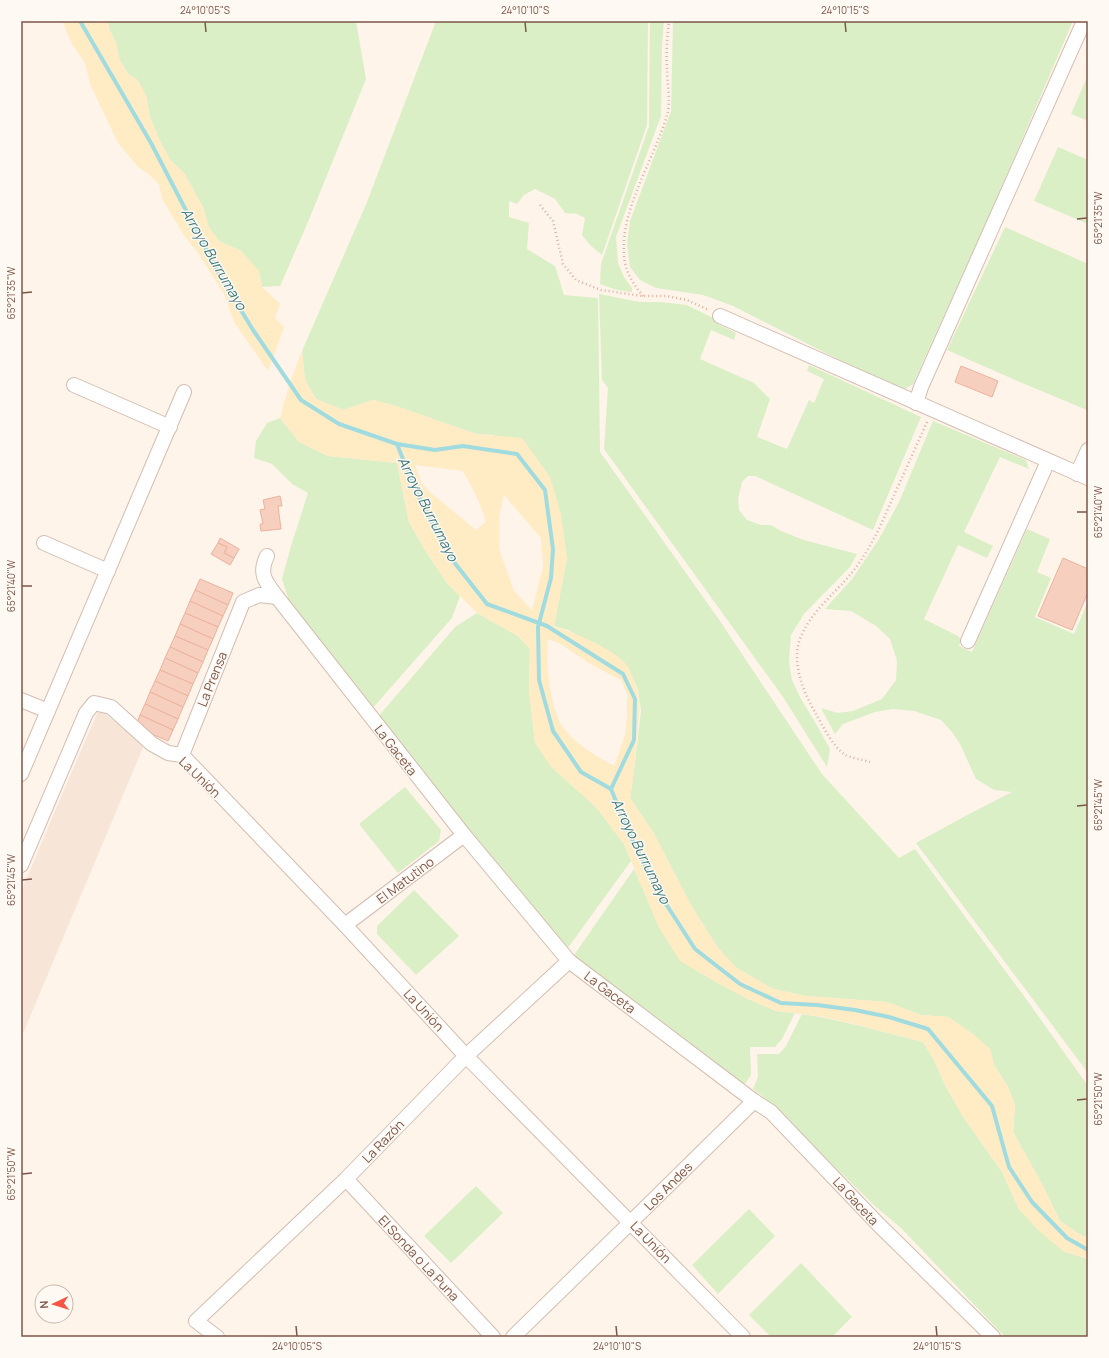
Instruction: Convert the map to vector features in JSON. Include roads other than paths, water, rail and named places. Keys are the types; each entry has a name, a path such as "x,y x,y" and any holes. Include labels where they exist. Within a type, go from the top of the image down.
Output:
{"street":[{"path":"916,403 921,386 1084,21"},
{"path":"720,316 1083,476 1088,450"},
{"path":"74,385 170,427"},
{"path":"21,774 184,392"},
{"path":"968,641 1048,461"},
{"path":"44,543 108,571"},
{"name":"La Gaceta","path":"267,556 262,570 265,581 276,597 464,835 569,961 771,1112 879,1225 993,1337"},
{"name":"La Prensa","path":"182,755 243,602 259,595 276,597"},
{"path":"21,700 48,711"},
{"name":"La Unión","path":"21,865 86,713 94,703 111,707 152,744 168,753 182,755 345,925 466,1056 743,1337"},
{"name":"El Matutino","path":"345,925 464,835"},
{"name":"La Razón","path":"217,1337 196,1321 346,1178 466,1056 569,961"},
{"name":"Los Andes","path":"513,1337 754,1100"},
{"name":"El Sonda o La Puna","path":"346,1178 493,1337"}],"waterway":[{"name":"Arroyo Burrumayo","path":"80,21 151,143 219,274 253,330 301,400 339,424 397,444 414,487 450,557 487,604 547,626 623,674 635,699 634,740 611,789 629,833 657,890 695,949 740,984 781,1003 817,1005 855,1010 889,1017 928,1029 992,1106 1009,1167 1032,1202 1067,1238 1088,1250"},
{"name":"Arroyo Burrumayo","path":"397,444 435,450 463,446 517,454 545,490 553,549 551,578 538,627 539,680 553,731 581,772 611,789"}]}
